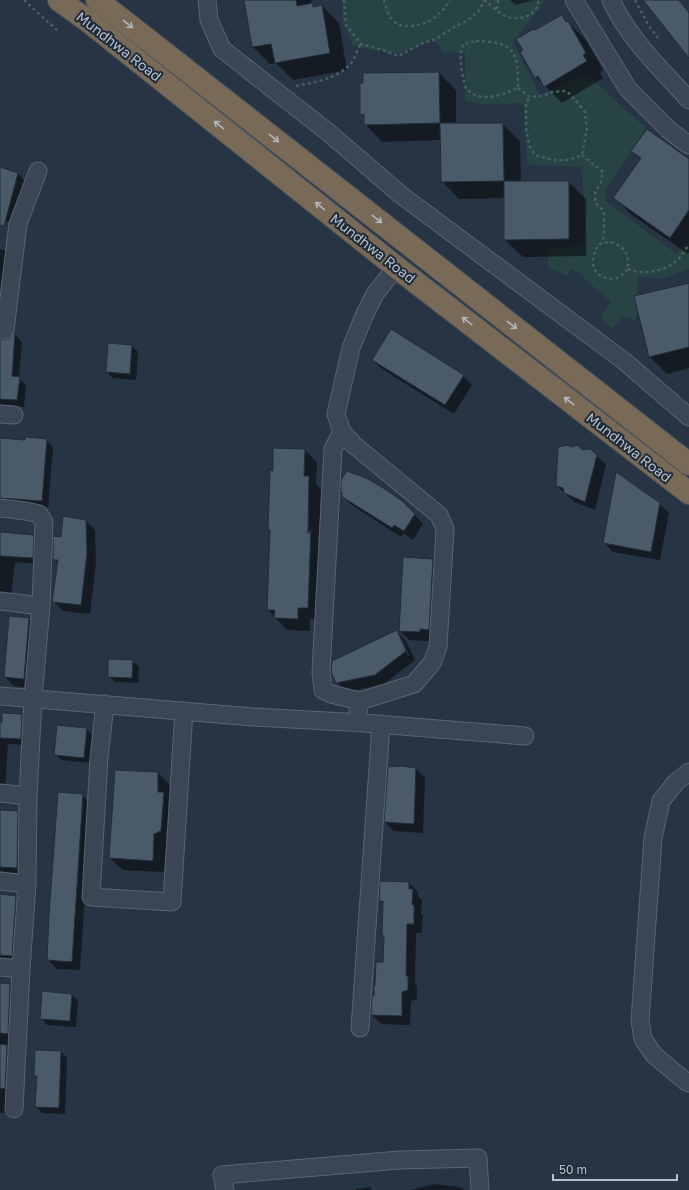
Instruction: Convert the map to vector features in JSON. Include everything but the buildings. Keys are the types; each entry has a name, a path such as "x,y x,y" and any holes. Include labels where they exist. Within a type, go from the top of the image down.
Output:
{"highway":[{"name":"Mundhwa Road","path":"61,0 396,267 689,493"},
{"name":"Mundhwa Road","path":"100,1 689,464"},
{"path":"538,377 553,357"}],"street":[{"path":"207,0 209,20 222,49 329,134 402,195 624,361 689,417"},
{"path":"574,0 628,89 670,131 689,145"},
{"path":"610,0 617,15 642,49 689,100"},
{"path":"88,21 100,1"},
{"path":"0,330 5,330 18,224 38,171"},
{"path":"342,432 333,449 322,672 324,690 331,694 360,701 414,684 432,663 438,647 445,530 439,515 354,444 342,432 336,414 351,348 364,316 374,294 396,267"},
{"path":"0,508 39,514 44,522 41,606 33,698 28,796 27,884 14,1109"},
{"path":"0,601 41,606"},
{"path":"0,696 253,717 357,722 526,736"},
{"path":"357,722 360,701"},
{"path":"105,704 99,758 91,897 172,902 184,711"},
{"path":"360,1028 381,724"},
{"path":"689,772 676,782 661,801 654,838 640,1022 643,1039 654,1055 689,1083"},
{"path":"0,793 28,796"},
{"path":"0,881 27,884"},
{"path":"0,967 21,969"},
{"path":"225,1190 222,1174 400,1160 478,1158 480,1190"}],"path":[{"path":"24,0 59,32"},
{"path":"344,0 346,25 361,44 398,56 423,43 434,40 454,27 467,21 478,12 485,0 510,18 525,17 533,13 538,4 538,0"},
{"path":"384,0 388,13 394,22 402,26 414,26 428,23 446,6 450,0"},
{"path":"497,9 498,0"},
{"path":"635,0 649,26 662,44"},
{"path":"476,41 490,41 507,46 514,52 517,63 518,88 508,93 495,96 476,95 466,89 460,62 460,52 463,44 476,41"},
{"path":"274,90 318,82 337,75 350,64 361,44"},
{"path":"518,88 530,97 566,91 571,94 585,112 587,129 582,155"},
{"path":"530,97 526,104 526,129 530,147 536,155 560,161 572,159 582,155"},
{"path":"582,155 603,172 601,182 596,189 595,195 595,202 604,213 603,243"},
{"path":"611,242 620,246 627,252 628,269 620,277 614,278 607,278 596,272 593,256 599,244 611,242"},
{"path":"628,269 641,272 669,267 676,262 689,245"}],"green space":[{"path":"343,0 544,0 545,2 513,42 540,95 587,74 646,128 605,191 606,201 677,254 689,241 689,269 663,279 638,277 636,320 623,317 613,329 601,317 611,302 572,268 567,276 548,269 548,250 583,245 585,230 582,167 527,165 524,105 516,103 486,105 465,101 465,52 443,53 435,39 395,54 353,46 342,20"}]}
